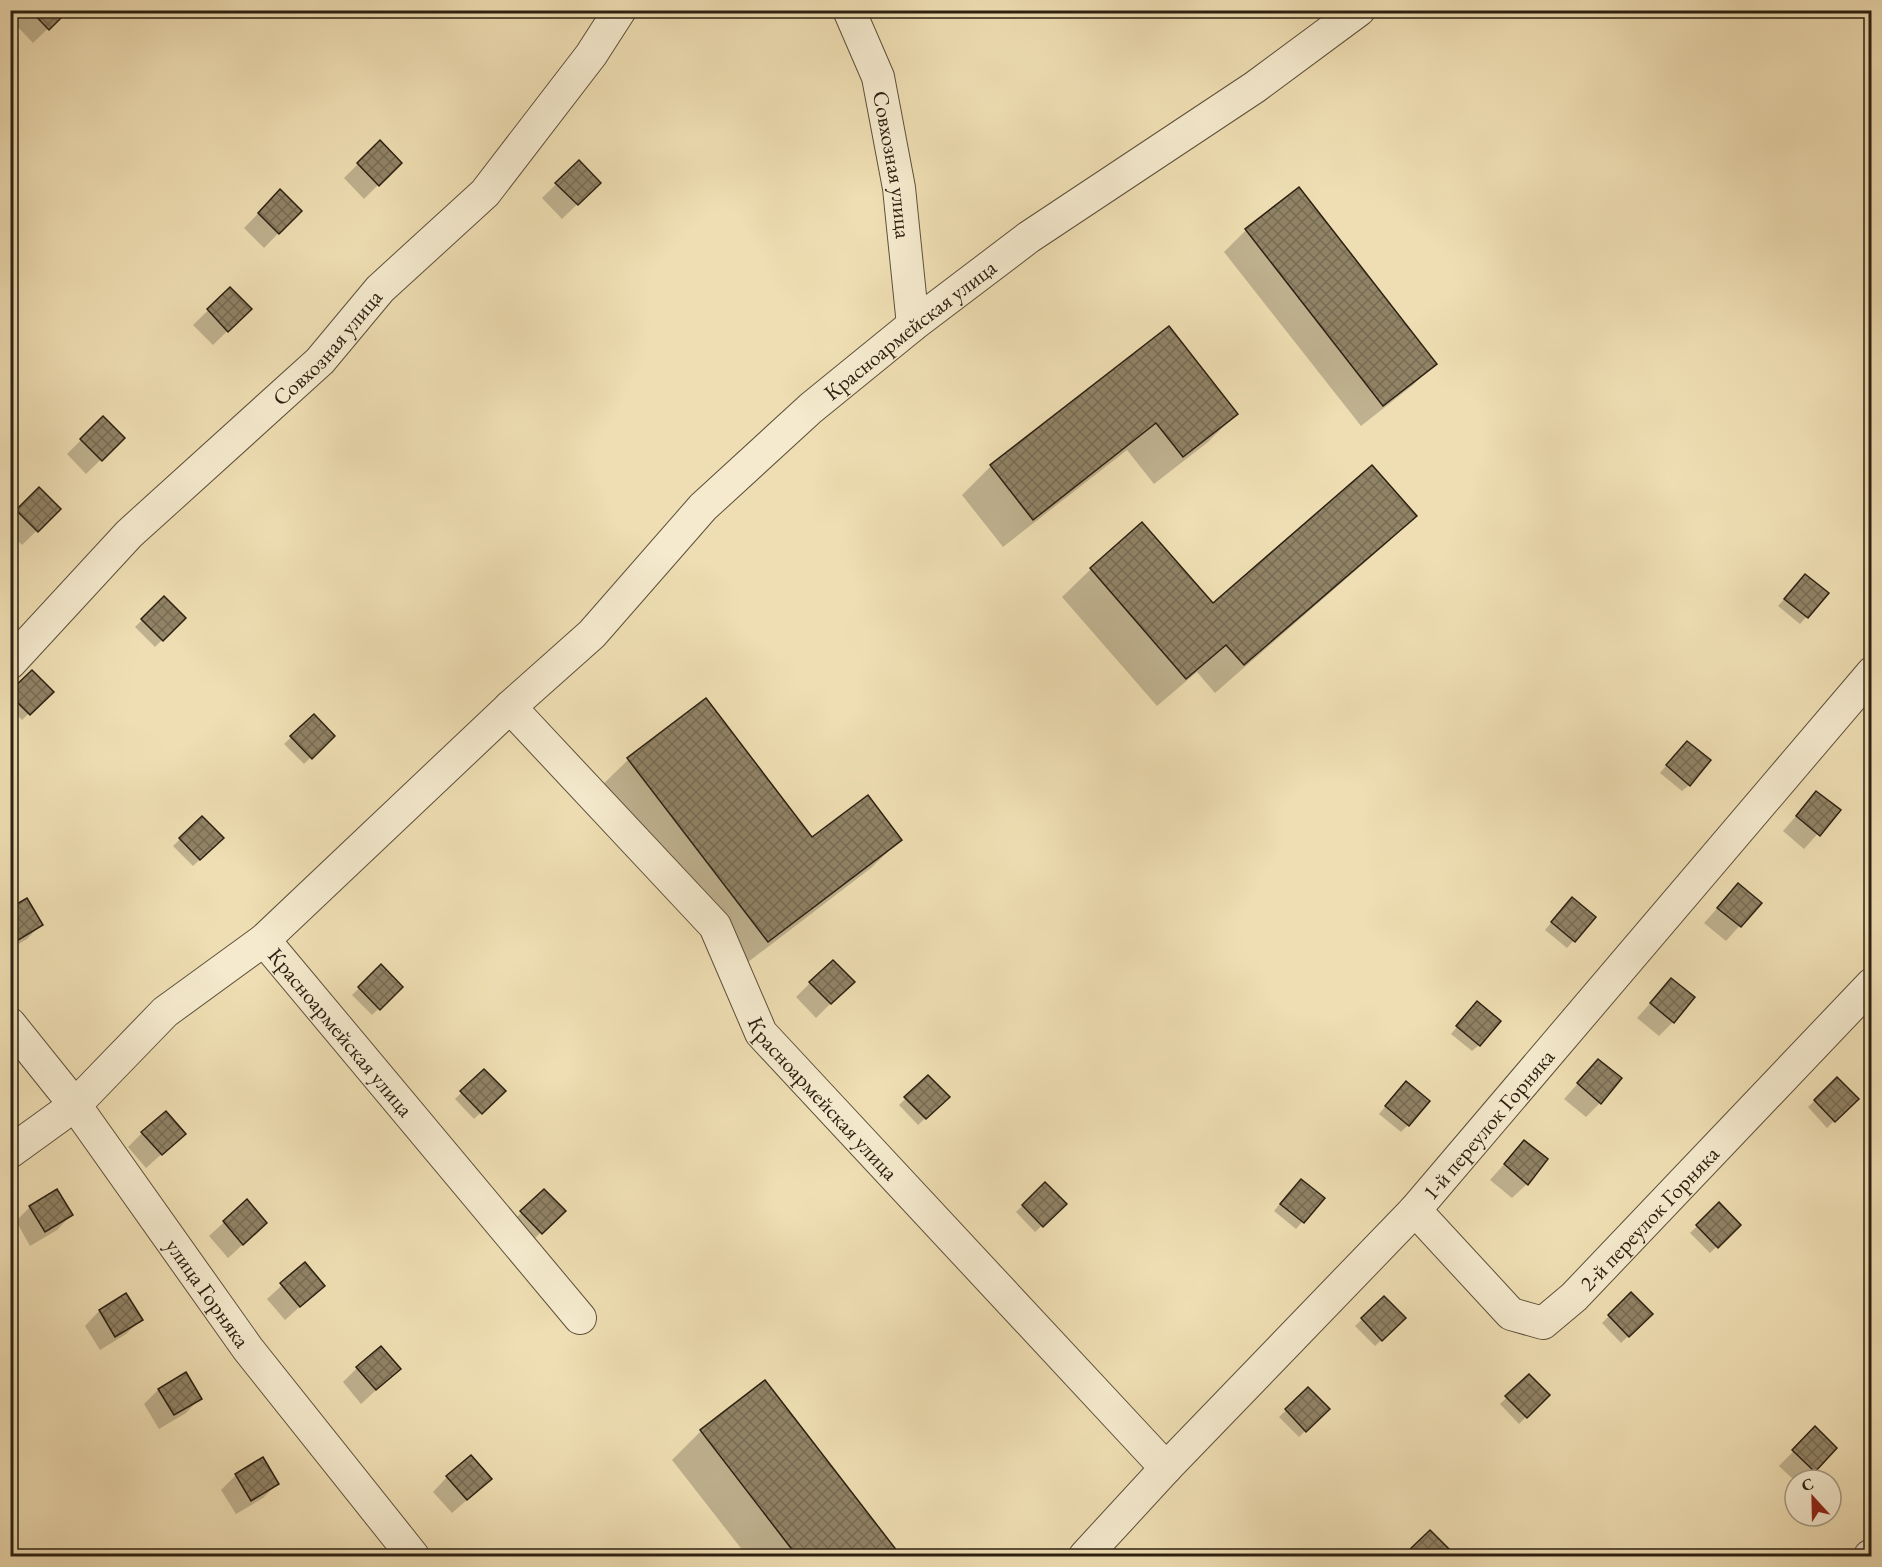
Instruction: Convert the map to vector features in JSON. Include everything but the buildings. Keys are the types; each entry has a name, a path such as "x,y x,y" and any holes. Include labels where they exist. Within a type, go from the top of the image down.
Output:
{"street":[{"name":"Совхозная улица","path":"10,663 129,534 320,361 380,289 484,193 591,55 620,10"},
{"name":"Совхозная улица","path":"849,10 878,77 899,188 913,325"},
{"name":"Красноармейская улица","path":"10,1152 75,1105 165,1012 264,940 510,707 592,634 703,507 811,408 913,325 1029,237 1255,87 1359,10"},
{"name":"1-й переулок Горняка","path":"1085,1557 1166,1468 1414,1210 1872,673"},
{"name":"Красноармейская улица","path":"510,707 715,926 761,1033 1166,1468"},
{"name":"Красноармейская улица","path":"264,940 580,1318"},
{"name":"2-й переулок Горняка","path":"1414,1210 1511,1314 1543,1323 1574,1297 1872,984"},
{"name":"улица Горняка","path":"10,1024 75,1105 248,1349 413,1557"}]}
